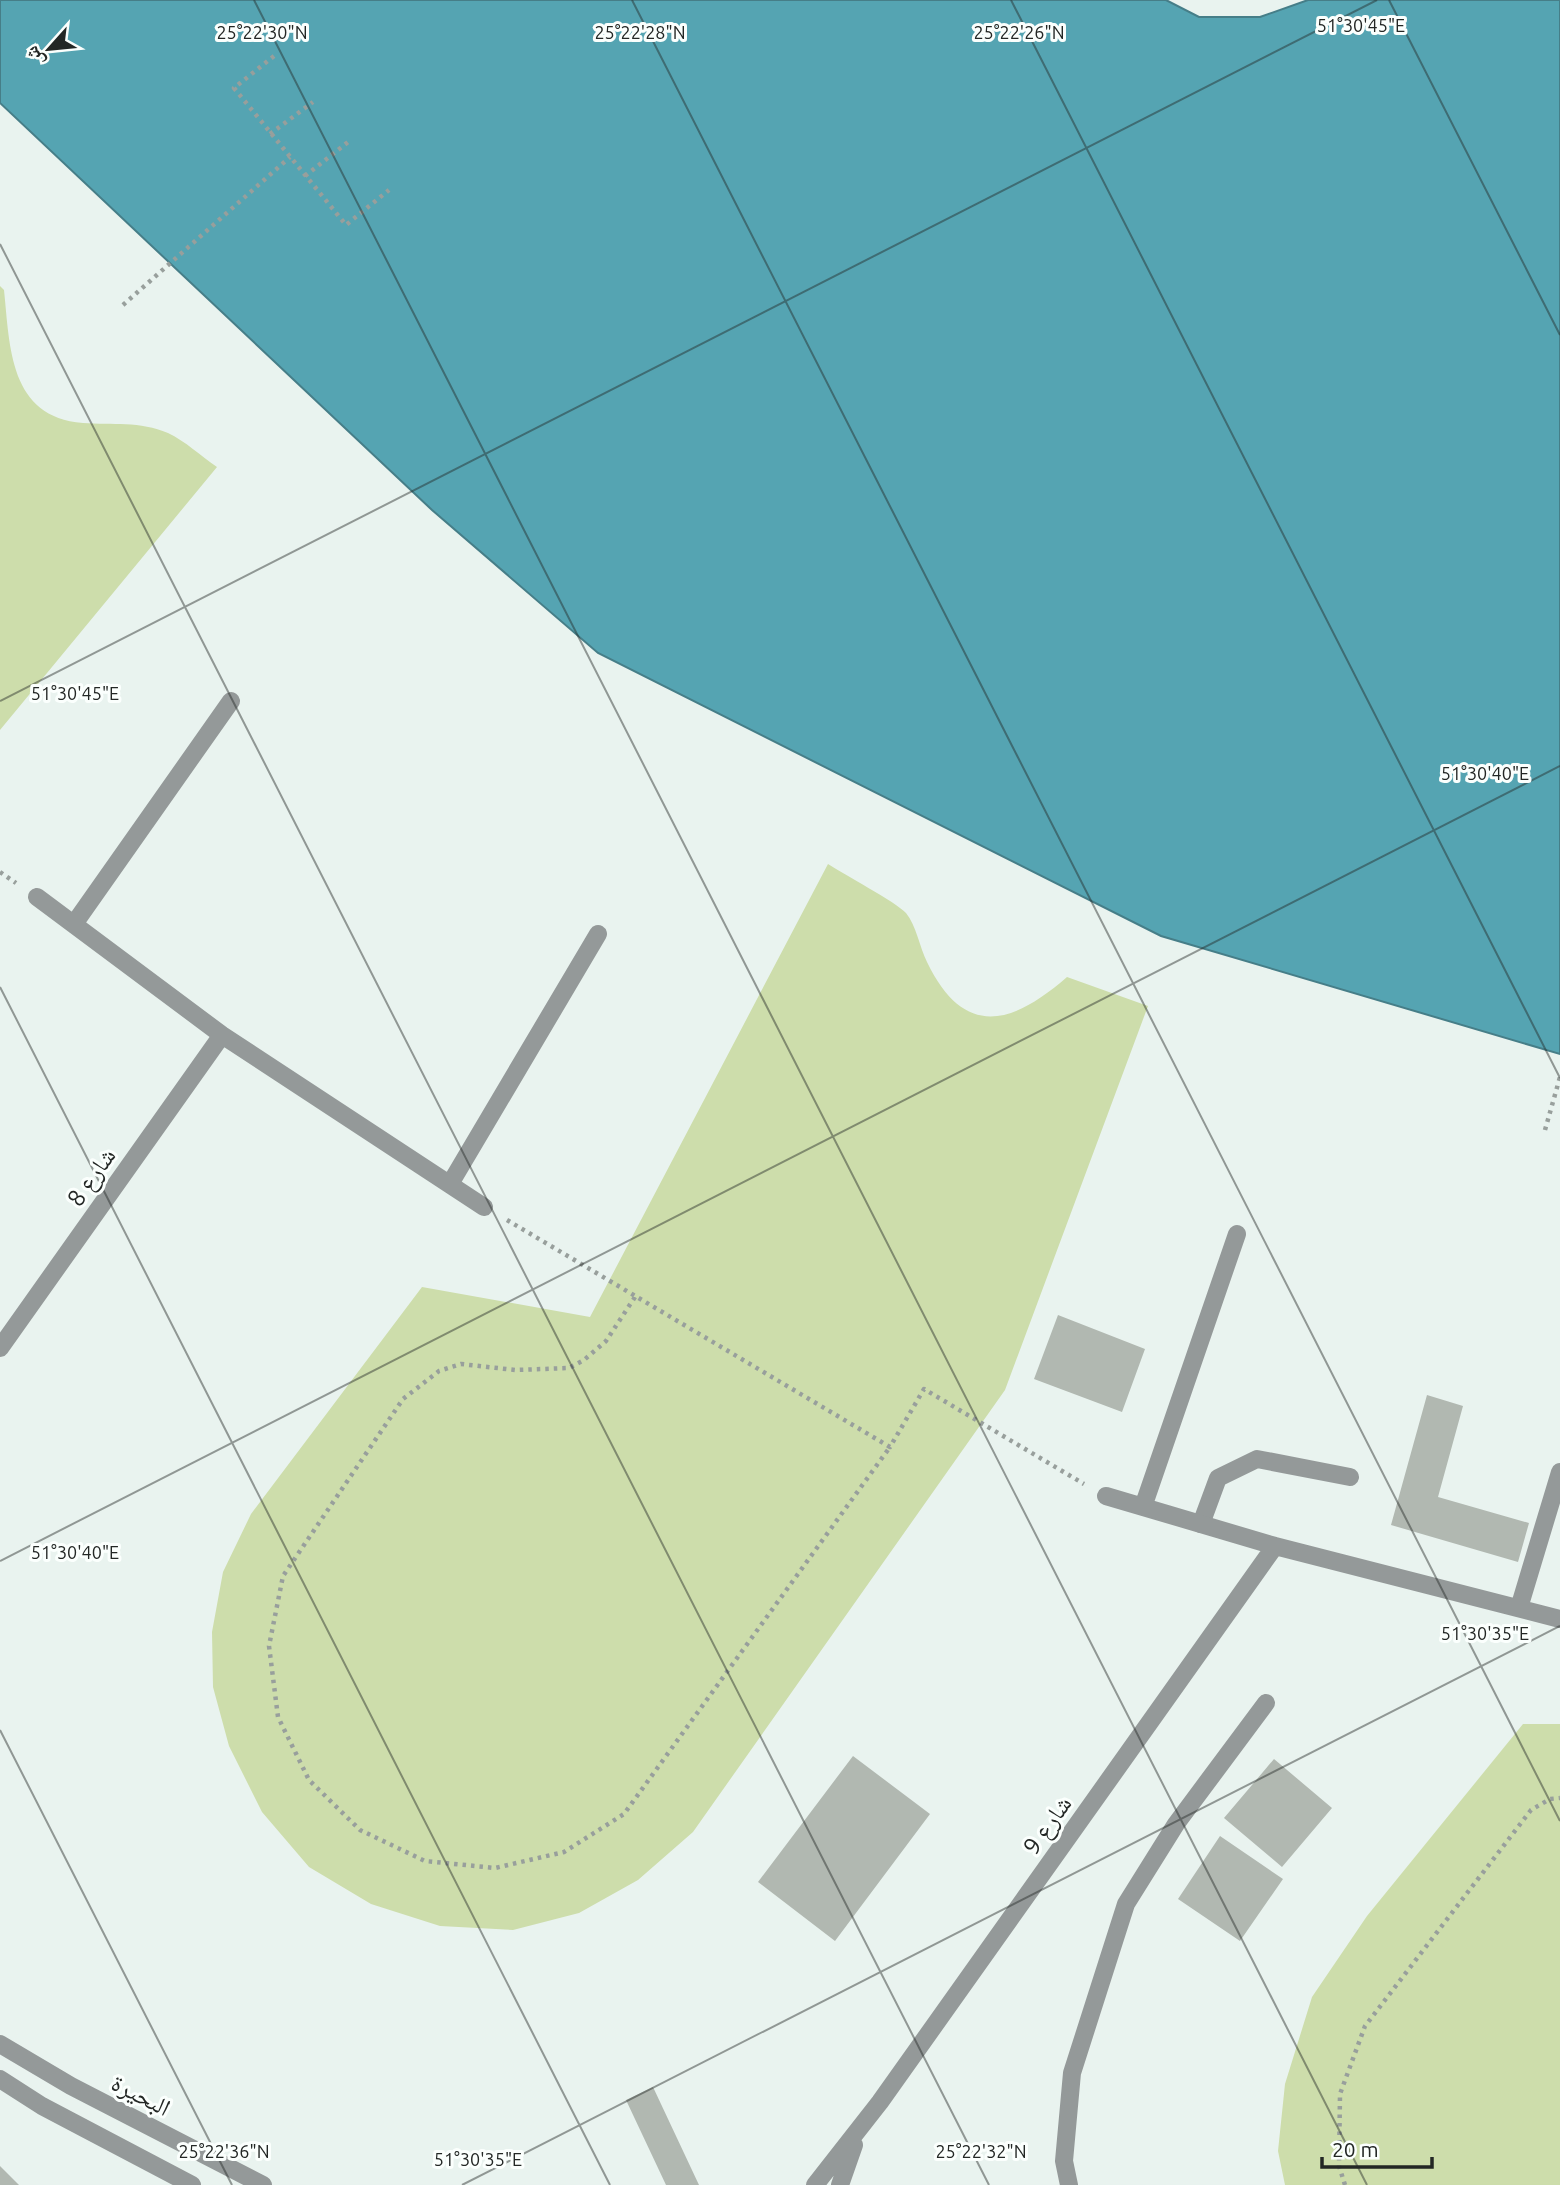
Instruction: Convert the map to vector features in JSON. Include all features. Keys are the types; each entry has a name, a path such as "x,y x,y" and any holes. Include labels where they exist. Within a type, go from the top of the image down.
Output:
{"street":[{"path":"74,924 231,702"},
{"path":"37,897 222,1035 484,1207"},
{"path":"450,1184 598,934"},
{"name":"شارع 8","path":"0,1348 222,1035"},
{"path":"1143,1507 1237,1234"},
{"path":"1201,1524 1218,1478 1257,1458 1350,1477"},
{"path":"1519,1608 1560,1472"},
{"path":"1106,1496 1275,1546 1560,1619"},
{"name":"شارع 9","path":"815,2185 859,2132 1275,1546"},
{"path":"1069,2185 1064,2161 1072,2073 1126,1904 1176,1824 1266,1703"},
{"name":"البحيرة","path":"0,2044 71,2086 263,2185"},
{"path":"0,2079 42,2106 192,2185"},
{"name":"شارع 9","path":"840,2185 859,2132"}],"path":[{"path":"274,56 234,89 346,225 389,190"},
{"path":"270,134 313,102"},
{"path":"305,176 348,142"},
{"path":"123,304 290,157"},
{"path":"1545,1130 1560,1077"},
{"path":"484,1207 890,1447"},
{"path":"635,1297 606,1341 584,1360 569,1367 515,1370 461,1364 439,1371 403,1399 283,1576 269,1646 278,1717 310,1780 360,1830 425,1861 495,1868 564,1852 624,1814 890,1447 924,1389 1106,1496"},
{"path":"1345,2185 1339,2166 1340,2094 1365,2026 1531,1810 1550,1799 1560,1798"}],"green space":[{"path":"0,286 4,290 8,334 18,376 27,393 40,408 59,418 83,423 136,425 157,429 181,440 217,467 0,730"},
{"path":"828,864 906,913 941,987 957,1004 973,1013 990,1016 1008,1014 1027,1006 1067,977 1148,1006 1005,1390 693,1832 638,1880 579,1913 513,1930 440,1926 371,1904 309,1867 262,1812 229,1746 213,1687 212,1632 223,1572 251,1514 422,1287 590,1317"},
{"path":"1523,1724 1560,1724 1560,2185 1285,2185 1278,2151 1285,2084 1312,1997 1367,1916"}],"water":[{"path":"0,0 1166,0 1199,17 1260,17 1308,0 1560,0 1560,1054 1161,936 598,653 432,510 0,103"}],"building":[{"path":"1058,1315 1145,1349 1122,1412 1034,1379"},
{"path":"1427,1395 1463,1406 1438,1497 1529,1523 1518,1562 1391,1525"},
{"path":"853,1756 930,1814 835,1941 758,1882"},
{"path":"1274,1759 1332,1808 1282,1867 1224,1818"},
{"path":"1220,1836 1283,1879 1240,1941 1178,1899"},
{"path":"653,2087 699,2185 666,2185 626,2100"},
{"path":"0,2166 19,2185 0,2185"}]}
